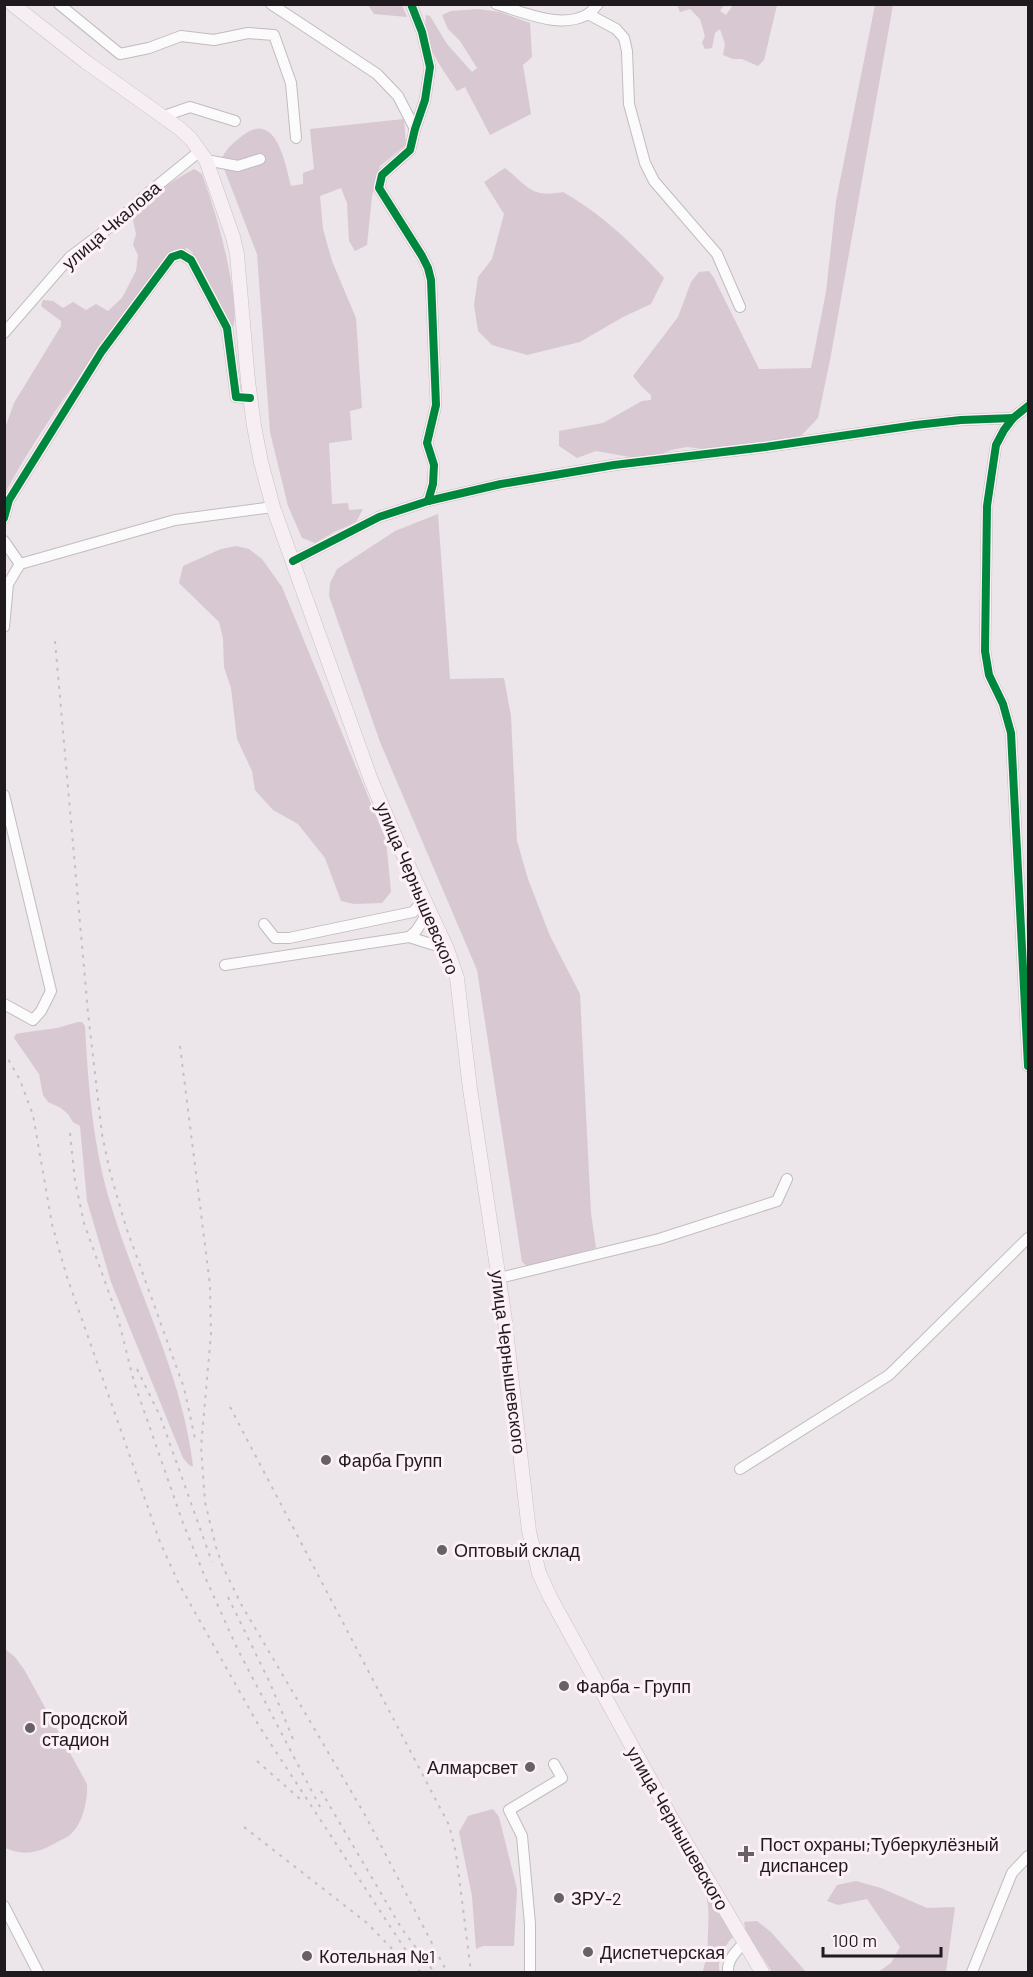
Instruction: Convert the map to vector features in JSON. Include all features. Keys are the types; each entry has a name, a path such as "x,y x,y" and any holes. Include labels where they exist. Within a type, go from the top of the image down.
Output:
{"main road":[{"name":"улица Чернышевского","path":"12,4 86,62 164,116 179,128 203,156 237,254 250,398 261,462 273,507 360,752 397,841 447,949 457,978 470,1089 499,1278 529,1531 539,1573 550,1598 630,1743 762,1972"}],"street":[{"path":"59,4 120,54 149,48 181,36 214,40 248,33 274,35 291,83 296,138"},
{"path":"272,4 377,74 398,96 415,129"},
{"path":"411,4 422,32 429,67 425,100 410,150 382,175 379,188 422,256 428,268 430,280 436,405 427,443 434,465 433,484 428,501"},
{"path":"496,4 553,20 573,20 588,14 598,4"},
{"path":"588,14 616,29 624,38 627,51 629,104 645,163 654,181 717,254 740,308"},
{"path":"164,116 190,107 235,121"},
{"path":"203,156 238,166 260,159"},
{"name":"улица Чкалова","path":"4,333 82,246 119,220 147,194 203,156"},
{"path":"4,518 9,500 102,351 172,257 181,254 191,260 227,328 236,397 250,398"},
{"path":"1029,406 1013,418 996,446 987,506 985,651 989,675 1003,704 1011,733 1029,1066"},
{"path":"293,561 379,517 428,501 501,484 679,456 765,447 961,420 1013,418"},
{"path":"4,627 8,584 20,564 175,520 273,507"},
{"path":"4,541 20,564"},
{"path":"4,795 51,991 41,1011 33,1020 4,1004"},
{"path":"264,924 275,938 290,938 413,912 427,905"},
{"path":"409,937 416,931 427,905"},
{"path":"225,964 409,937 447,949"},
{"path":"499,1278 659,1239 777,1201 787,1179"},
{"path":"740,1469 889,1375 1029,1238"},
{"path":"530,1972 530,1924 522,1836 509,1810 561,1778 554,1764"},
{"path":"972,1972 1012,1873 1029,1856"},
{"path":"4,1906 38,1972"},
{"path":"728,1972 731,1959 744,1943"}],"shaded area":[{"path":"368,5 402,5 407,17 374,14"},
{"path":"677,5 724,5 720,11 726,15 733,5 777,5 764,60 758,66 742,59 733,59 723,55 725,44 720,29 715,33 712,48 705,49 702,43 705,36 700,19 690,9 680,12"},
{"path":"875,5 893,5 818,418 798,439 723,451 687,447 671,450 647,460 596,451 577,458 559,446 559,431 603,423 642,401 651,400 651,395 633,376 678,317 691,282 699,272 709,271 714,278 759,369 811,368 826,292 836,201"},
{"path":"478,9 500,12 530,23 532,57 523,65 531,114 490,135 465,87 457,91 434,55 426,26 426,15 430,16 447,44 472,72 477,68 460,41 448,29 442,15 451,11"},
{"path":"404,119 406,145 380,166 372,196 367,245 355,251 349,241 347,203 341,188 320,196 323,229 332,261 356,318 362,408 350,411 352,440 329,443 332,504 348,503 349,510 363,509 356,522 315,543 302,538 288,506 270,432 257,254 221,161 232,144 242,136 254,129 263,129 277,142 291,186 303,184 303,173 314,169 310,129"},
{"path":"505,168 525,186 537,192 563,192 591,210 629,242 664,278 651,304 580,342 527,355 492,345 478,331 474,305 478,277 492,259 504,214 484,182"},
{"path":"194,169 202,174 224,248 231,278 234,307 232,330 192,262 193,253 187,248 172,257 62,401 5,493 5,428 14,403 61,326 61,321 41,306 43,300 53,301 63,308 73,302 86,310 96,304 108,311 122,298 136,271 138,255 133,245 136,234 133,220 161,191"},
{"path":"438,514 450,679 504,678 511,716 517,841 528,879 550,936 580,994 591,1213 596,1248 528,1267 522,1262 477,970 380,742 329,596 330,583 337,569 395,531"},
{"path":"236,546 249,549 262,559 282,587 386,840 391,892 382,903 354,904 341,901 325,858 298,824 273,810 255,790 252,771 237,739 231,688 224,667 223,638 219,622 179,583 183,566 221,549"},
{"path":"82,1022 85,1026 92,1115 104,1181 121,1235 169,1365 179,1398 193,1466 190,1466 183,1458 111,1282 87,1201 80,1126 73,1122 61,1108 48,1102 43,1095 39,1074 14,1038 16,1034 57,1028"},
{"name":"Городской стадион","path":"5,1649 15,1657 25,1671 87,1784 84,1810 79,1824 70,1835 46,1848 26,1853 5,1848"},
{"path":"493,1809 499,1817 517,1889 514,1946 483,1946 476,1949 472,1896 459,1832 468,1816"},
{"path":"856,1881 881,1888 927,1908 955,1907 946,1972 878,1972 891,1963 900,1947 867,1899 838,1905 827,1901 837,1885"},
{"path":"704,1890 708,1891 734,1936 722,1952 719,1962 720,1972 703,1972 708,1952 709,1919"},
{"path":"757,1921 771,1932 806,1972 772,1972 746,1932 744,1922"}],"railway":[{"path":"55,641 88,1013 102,1134 126,1227 184,1388 196,1443"},
{"path":"180,1046 210,1285 211,1334 201,1447 205,1502 216,1547 241,1604 365,1815 447,1972"},
{"path":"4,1052 20,1080 33,1115 52,1224 66,1274 160,1542 179,1584 259,1726 420,1972"},
{"path":"70,1133 75,1181 84,1223 118,1318 134,1382 183,1523 237,1648 320,1807"},
{"path":"137,1369 160,1416 212,1562"},
{"path":"230,1407 449,1825 456,1853 471,1972"},
{"path":"228,1597 270,1683 293,1739"},
{"path":"257,1761 300,1799"},
{"path":"321,1791 402,1929 434,1972"},
{"path":"244,1827 367,1923 402,1959"}],"cycle path":[{"path":"411,4 422,32 430,67 425,100 410,150 382,175 379,188 422,256 431,280 436,405 427,443 434,465 433,484 428,501"},
{"path":"4,518 9,500 102,351 172,257 181,254 191,260 227,328 236,397 250,398"},
{"path":"1028,406 1013,418 996,445 987,506 985,651 989,675 1003,704 1011,733 1028,1066"},
{"path":"293,561 379,517 428,501 501,484 614,465 765,447 916,425 1013,418"}],"place":[{"name":"Фарба Групп","path":"326,1460"},
{"name":"Оптовый склад","path":"442,1550"},
{"name":"Фарба - Групп","path":"564,1686"},
{"name":"Городской стадион","path":"30,1728"},
{"name":"Алмарсвет","path":"530,1767"},
{"name":"Пост охраны;Туберкулёзный диспансер","path":"746,1854"},
{"name":"ЗРУ-2","path":"559,1898"},
{"name":"Диспетчерская","path":"588,1952"},
{"name":"Котельная №1","path":"307,1956"}]}
